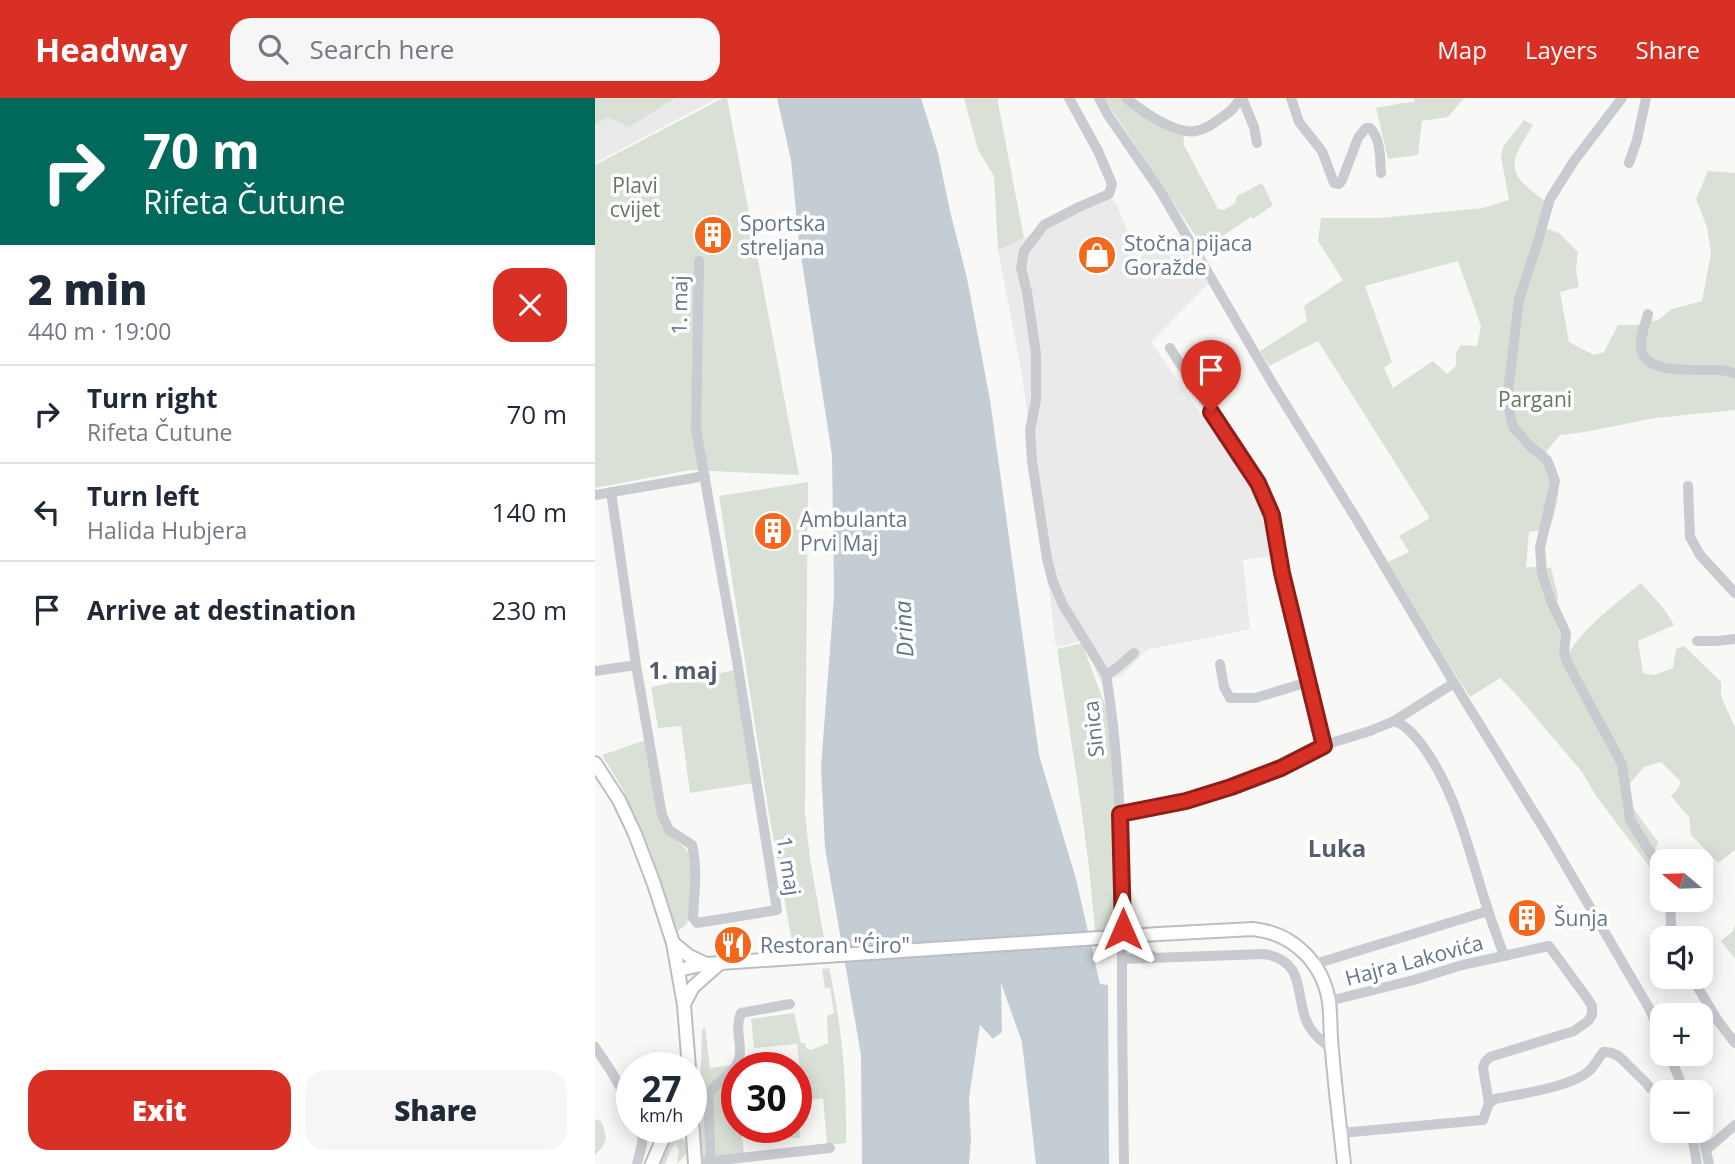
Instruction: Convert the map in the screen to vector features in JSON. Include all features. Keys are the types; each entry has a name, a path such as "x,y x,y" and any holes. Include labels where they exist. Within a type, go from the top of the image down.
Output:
{"main road":[{"path":"595,763 619,800 635,834 673,943 684,1005 686,1052"},
{"path":"678,970 712,964 795,958 1159,934 1265,930 1293,943 1306,953 1322,978 1329,1001 1344,1164"},
{"path":"673,943 689,956 712,964"},
{"path":"684,1005 693,986 712,964"},
{"path":"652,1164 662,1143"},
{"path":"692,1143 695,1163"}],"street":[{"path":"1069,98 1112,184 1109,194 1044,225 1024,251 1021,268 1036,354 1036,400 1030,430 1032,461 1053,582 1063,605 1106,675"},
{"path":"1099,98 1161,192 1274,386 1598,918 1650,1010"},
{"path":"1126,98 1142,111 1184,131 1209,127 1236,107 1241,98"},
{"path":"1241,98 1254,127 1257,143"},
{"path":"1291,98 1299,122 1322,151 1334,183 1339,184 1342,180 1358,138 1366,128 1374,132 1381,173"},
{"path":"1622,98 1574,161 1550,199 1519,300 1507,400 1513,427 1547,460 1555,481 1540,548 1542,574 1566,633 1564,653 1622,764 1630,820 1650,852"},
{"path":"1629,163 1646,98"},
{"name":"1. maj","path":"611,492 636,665 662,814 669,830 692,845 696,873 693,918 698,923 777,910 696,429 699,261"},
{"path":"1648,314 1641,348 1643,356 1651,363 1666,368 1735,373"},
{"path":"1170,348 1258,483 1272,515 1282,573 1324,746"},
{"path":"595,495 705,476"},
{"path":"1688,486 1690,537 1700,555 1735,593"},
{"path":"1697,640 1735,639"},
{"name":"Sinica","path":"1124,1164 1120,814 1111,703 1106,675 1134,653"},
{"path":"1220,664 1224,687 1230,698 1255,698 1308,682"},
{"path":"595,671 636,665"},
{"path":"1120,814 1186,801 1281,768 1324,746 1394,721 1454,683"},
{"path":"1394,721 1402,724 1415,737 1436,764 1460,820 1504,956"},
{"path":"1315,964 1488,911"},
{"path":"1123,929 1142,951 1153,957"},
{"name":"Hajra Lakovića","path":"1329,1001 1462,965 1549,946 1592,1006 1592,1015 1574,1031 1490,1057 1483,1068 1489,1103"},
{"path":"1122,959 1265,954 1275,956 1285,962 1298,980 1306,1020 1312,1031 1332,1050"},
{"path":"1699,989 1735,1043"},
{"path":"711,1161 708,1094 731,1072 739,1059 737,1023 741,1013 790,1004"},
{"path":"595,1047 616,1080"},
{"path":"1341,1133 1483,1120 1489,1103 1495,1099 1579,1078 1590,1070 1603,1052 1612,1051 1645,1080 1650,1088"},
{"path":"1706,1150 1735,1125"},
{"path":"637,1164 642,1143"},
{"path":"1693,1143 1697,1164"},
{"path":"1704,1143 1709,1164"},
{"path":"695,1163 830,1148"}],"shaded area":[{"path":"595,98 718,98 595,163"},
{"path":"1110,198 1116,203 1138,258 1178,235 1208,284 1151,342 1259,498 1274,556 1243,560 1250,629 1148,649 1121,676 1101,682 1082,641 1056,647 1023,380 998,250"}],"green space":[{"path":"595,98 675,98 629,127 608,117 595,125"},
{"name":"Plavi cvijet","path":"727,98 799,475 690,470 595,488 595,165"},
{"path":"964,98 998,98 1024,238 998,250 994,176 978,150"},
{"path":"1104,98 1133,98 1183,127 1184,145 1218,209 1224,210 1235,203 1237,196 1262,183 1273,205 1209,245 1199,241"},
{"path":"1414,98 1464,98 1448,117 1422,121 1418,155 1388,159 1376,108 1414,102"},
{"name":"Pargani","path":"1524,120 1533,125 1519,149 1515,167 1522,182 1545,201 1545,228 1559,233 1578,252 1576,271 1579,287 1560,292 1569,342 1594,355 1604,352 1618,325 1635,325 1658,320 1672,309 1702,301 1711,253 1707,227 1696,199 1708,171 1735,173 1735,410 1655,418 1560,435 1546,452 1558,479 1556,509 1550,529 1529,532 1526,567 1551,568 1558,596 1555,621 1561,636 1559,649 1569,652 1593,623 1641,583 1674,625 1638,641 1643,673 1654,675 1673,668 1676,649 1684,646 1721,682 1721,696 1735,728 1735,850 1718,863 1713,858 1713,849 1704,849 1691,835 1689,817 1671,796 1681,782 1661,762 1644,767 1622,793 1658,842 1655,849 1650,849 1650,868 1597,797 1582,772 1500,678 1470,697 1388,562 1409,552 1399,536 1430,518 1318,341 1269,366 1260,351 1307,321 1304,306 1343,280 1318,241 1321,218 1380,218 1482,208 1509,200 1501,157 1503,147","holes":["1458,261 1481,326 1477,346 1461,345 1456,353 1456,366 1447,374 1433,361 1393,388 1384,368 1392,362 1365,286"]},
{"path":"808,482 805,813 826,949 794,953 768,808 719,496"},
{"path":"1082,643 1109,716 1115,813 1117,931 1095,932 1084,825 1057,649"},
{"path":"735,670 754,783 690,793 681,726 658,728 651,687"},
{"path":"646,740 662,828 689,856 691,886 688,918 687,924 678,931 639,824 602,755"},
{"path":"1735,924 1735,959 1721,941 1733,931"},
{"path":"829,968 837,1011 846,1099 846,1143 827,1145 823,1098 812,1100 812,1052 798,1052 797,1044 754,1048 751,1019 794,1013 801,1043 805,1043 806,1048 811,1050 828,1043 827,1016 834,1013 830,988 825,988 822,969"},
{"path":"705,1027 710,1068 721,1067 721,1077 707,1090 707,1052 701,1052 702,1030"},
{"path":"721,1087 721,1143 743,1143 744,1154 716,1156 712,1096"},
{"path":"595,1119 601,1121 606,1136 595,1155"},
{"path":"667,1143 685,1143 690,1150 677,1164 679,1150 676,1144 665,1164 658,1164"},
{"path":"701,1143 706,1143 706,1159 701,1160"}],"water":[{"name":"Drina","path":"777,98 921,98 938,153 967,278 990,400 1039,755 1076,879 1100,984 1108,985 1109,1164 1036,1164 1022,1042 1001,983 1002,1032 993,1039 980,1025 969,1098 969,1164 862,1164 861,1055 825,848 821,767 834,596 832,455 799,243 791,160"}],"place":[{"name":"Sportska streljana","path":"713,235"},
{"name":"Stočna pijaca Goražde","path":"1097,255"},
{"name":"Ambulanta Prvi Maj","path":"773,531"},
{"name":"Šunja","path":"1527,918"},
{"name":"Restoran \"Ćiro\"","path":"733,945"}],"district":[{"name":"1. maj","path":"683,670"},
{"name":"Luka","path":"1337,847"}],"route":[{"path":"1123,929 1120,814 1186,801 1231,787 1281,768 1324,746 1282,573 1272,515 1258,483 1211,412"}]}
